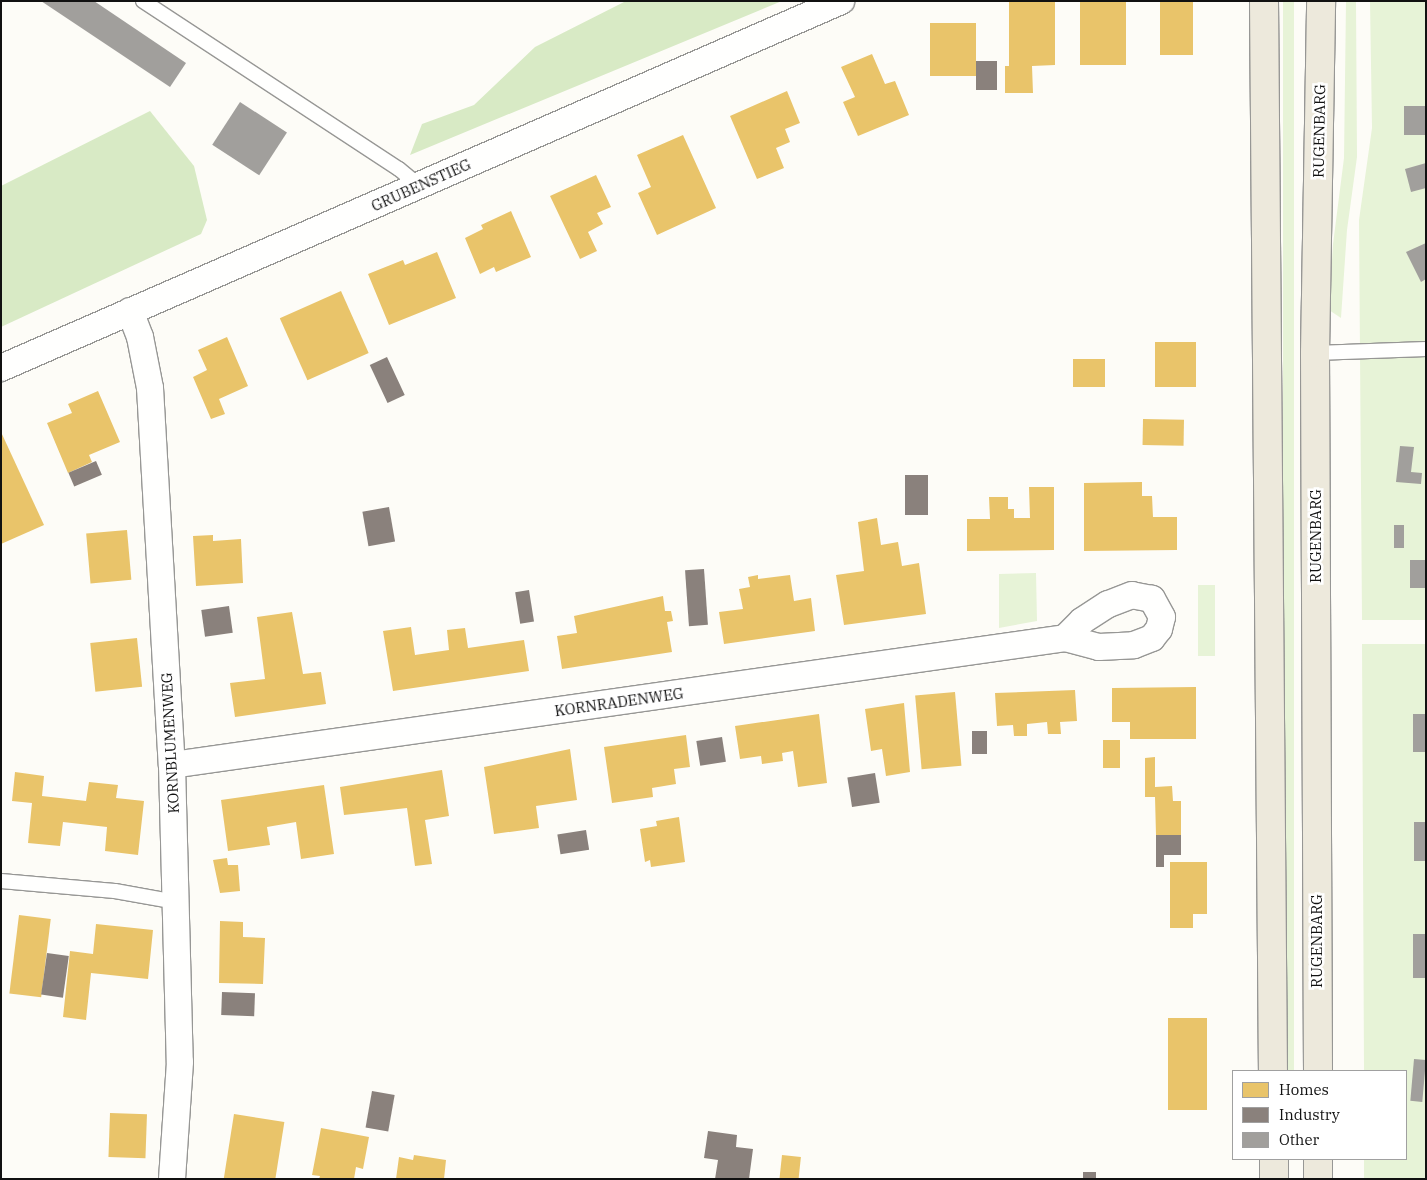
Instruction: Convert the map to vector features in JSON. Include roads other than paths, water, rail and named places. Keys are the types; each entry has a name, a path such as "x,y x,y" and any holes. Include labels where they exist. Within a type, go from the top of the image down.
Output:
{"main road":[{"path":"1264,1 1273,1070"},
{"name":"RUGENBARG","path":"1318,1070 1315,353 1321,1"},
{"path":"1274,1160 1274,1179"},
{"path":"1318,1160 1318,1179"}],"street":[{"name":"GRUBENSTIEG","path":"1,368 841,1"},
{"name":"KORNBLUMENWEG","path":"130,311 140,337 150,388 172,765 180,1062 172,1179"},
{"name":"KORNRADENWEG","path":"172,765 1065,638"}],"lane":[{"path":"142,1 400,168 419,186"},
{"path":"1315,353 1426,349"},
{"path":"1,881 115,891 177,902"}]}
